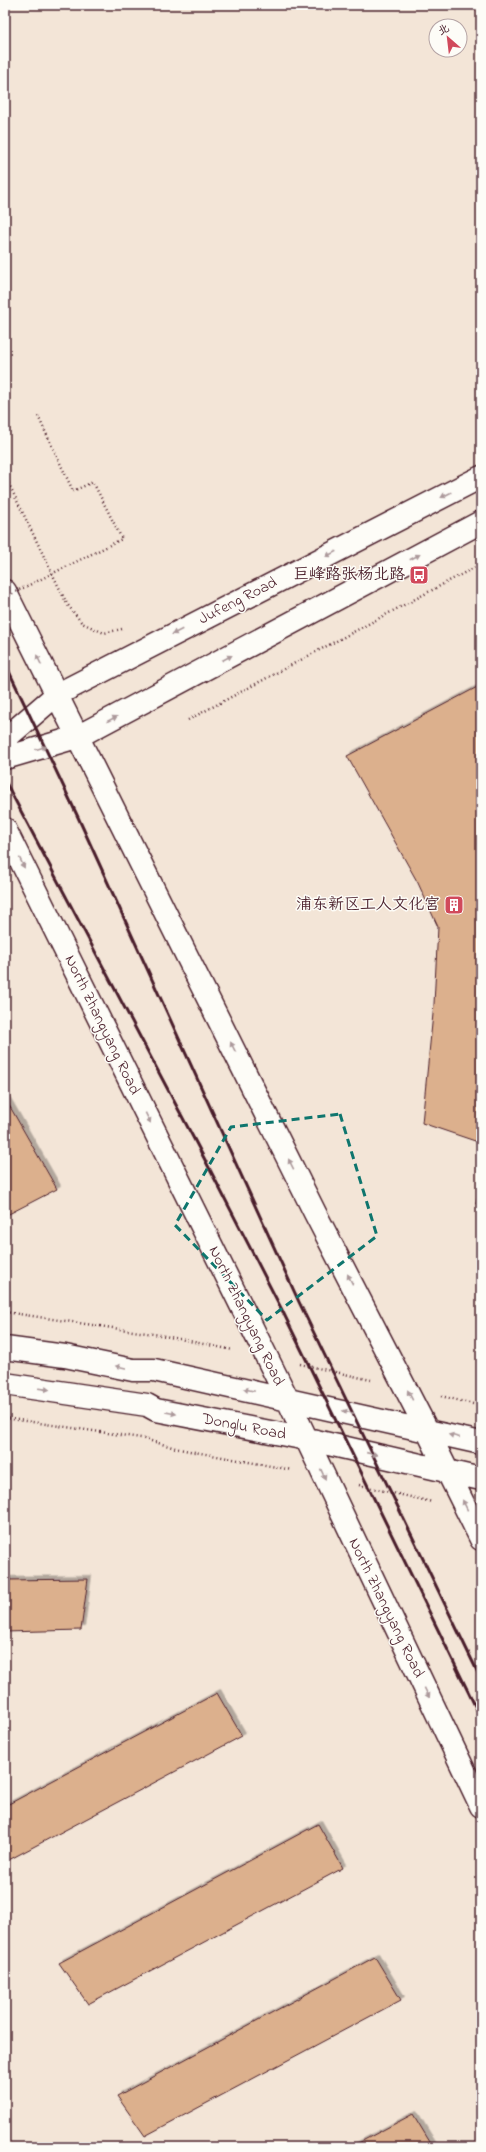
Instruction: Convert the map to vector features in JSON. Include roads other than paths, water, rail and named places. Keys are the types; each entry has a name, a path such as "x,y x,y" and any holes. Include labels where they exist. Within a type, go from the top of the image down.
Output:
{"main road":[{"name":"Jufeng Road","path":"5,739 56,695 481,477"},
{"path":"5,758 77,737 481,522"},
{"path":"5,591 481,1539"},
{"name":"North Zhangyang Road","path":"5,828 307,1439 481,1806"},
{"path":"5,1348 65,1356 132,1370 154,1370 287,1398 481,1443"},
{"name":"Donglu Road","path":"5,1384 147,1405 156,1410 307,1439 481,1479"}],"railway":[{"path":"5,663 77,815 299,1302 481,1679"},
{"path":"5,781 204,1158 282,1310 481,1718"}],"place":[{"name":"巨峰路张杨北路","path":"419,575"},
{"name":"浦东新区工人文化宫","path":"454,905"}]}
